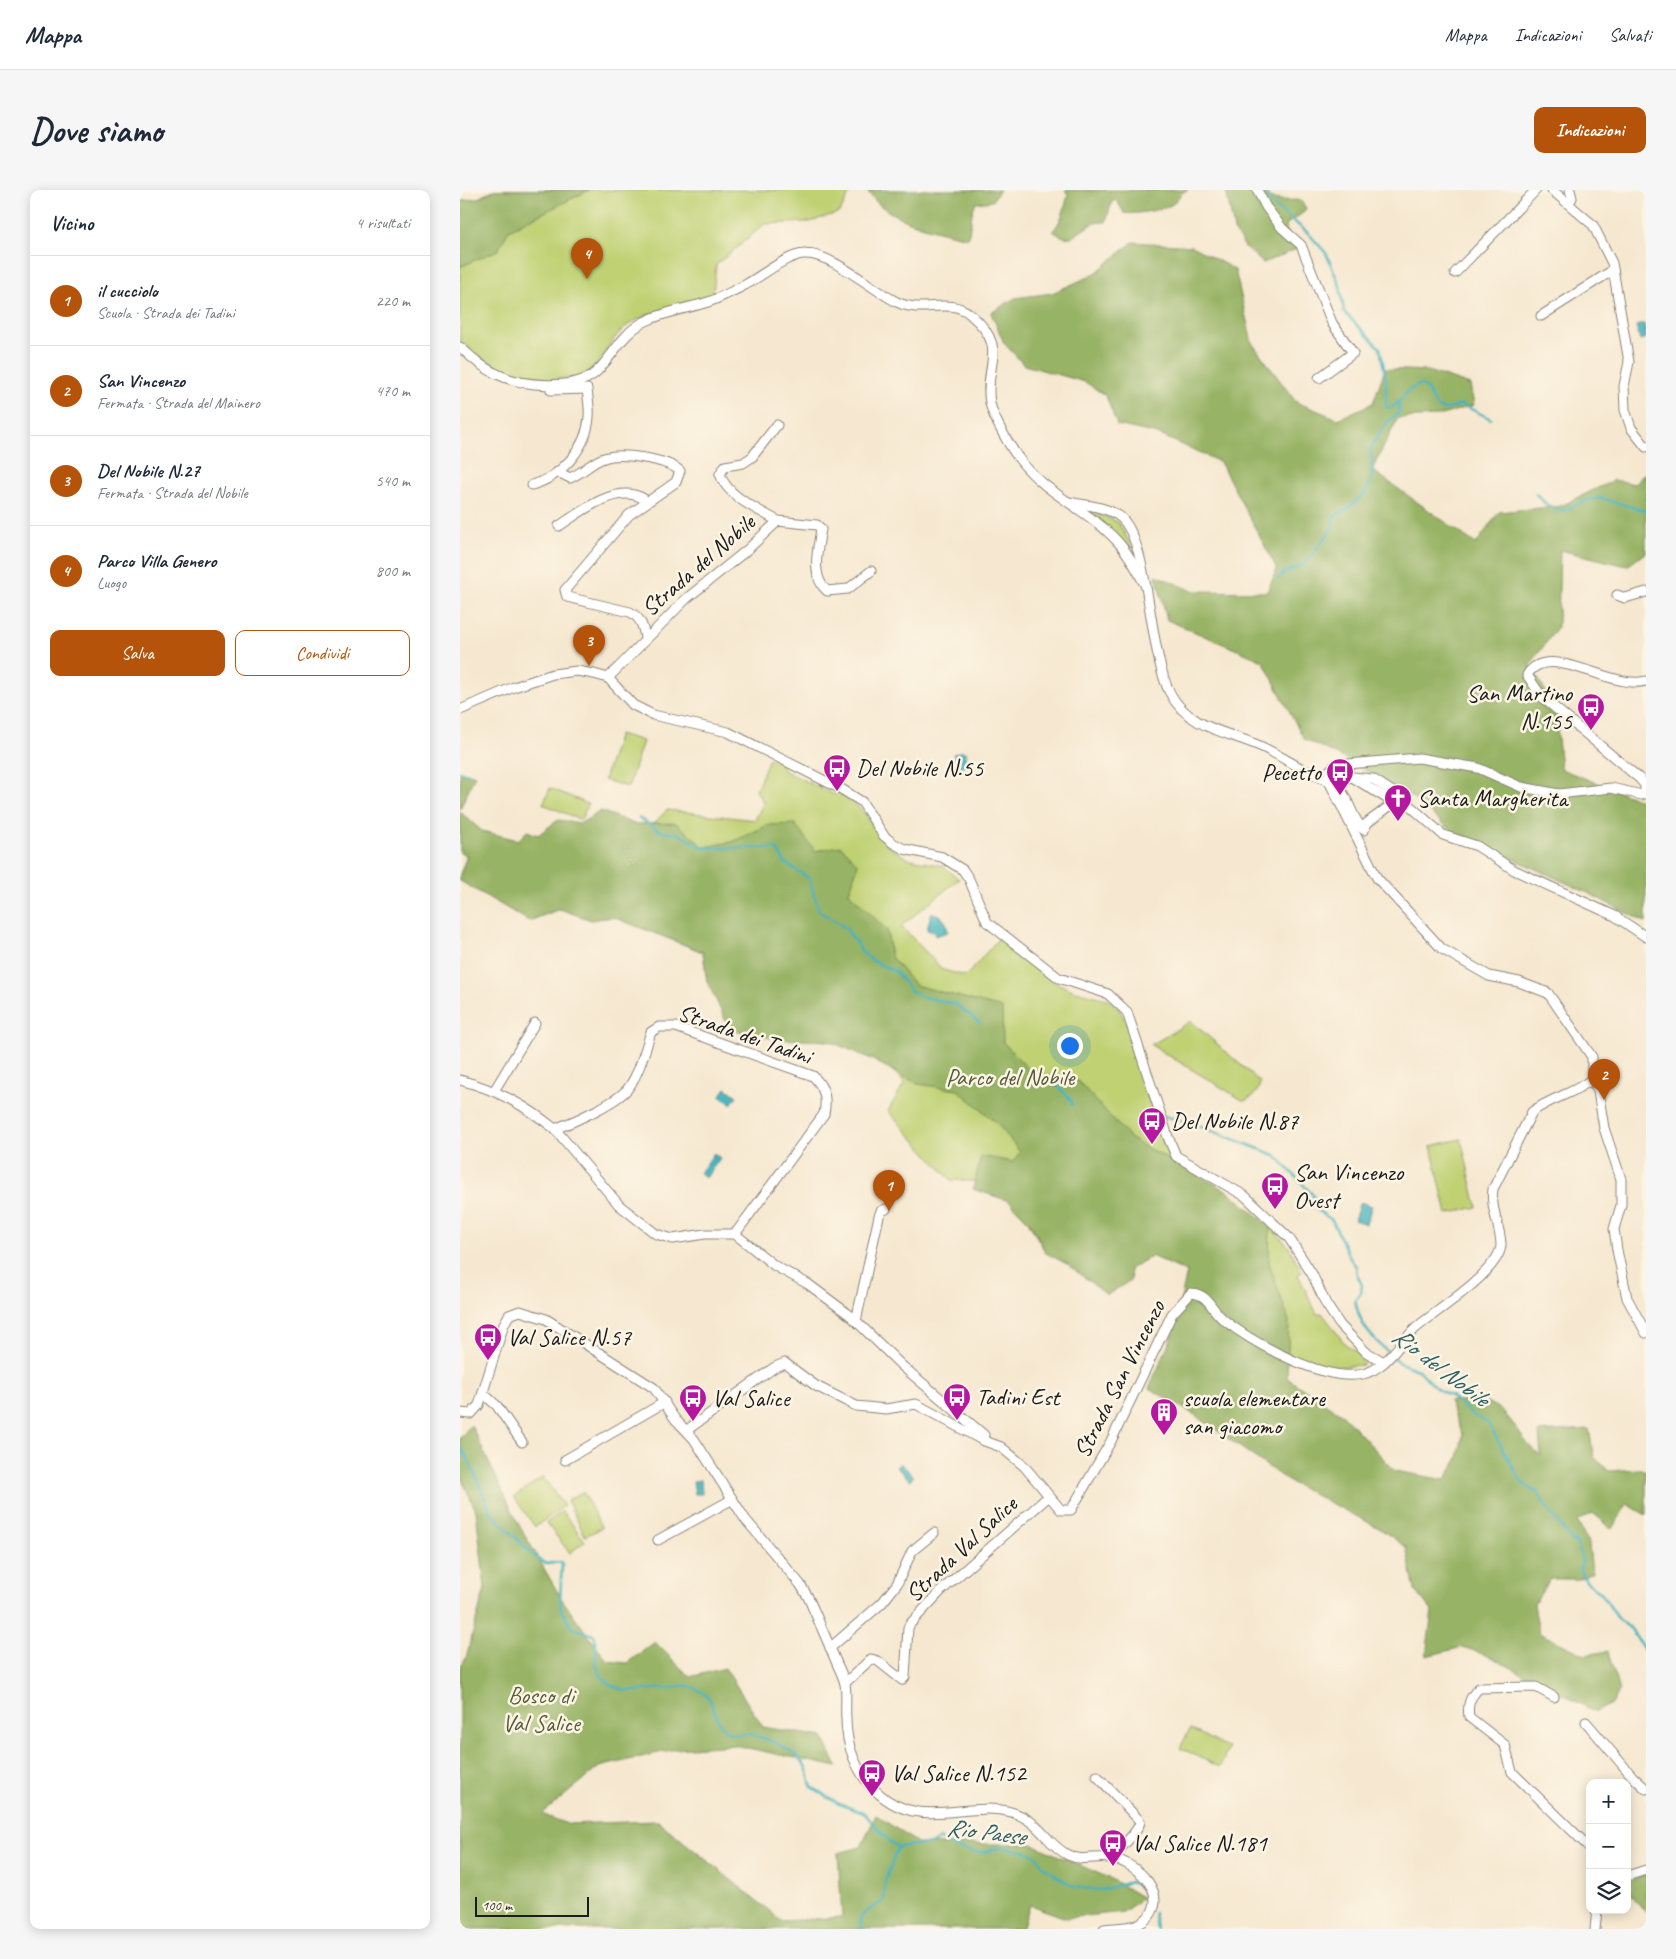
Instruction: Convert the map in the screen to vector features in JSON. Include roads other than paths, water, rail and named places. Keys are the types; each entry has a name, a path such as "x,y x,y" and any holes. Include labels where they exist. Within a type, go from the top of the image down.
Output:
{"street":[{"path":"1257,190 1266,208 1282,228 1301,246 1332,323 1353,353 1319,378"},
{"path":"1455,273 1536,190"},
{"path":"1552,190 1593,224 1604,243 1614,270 1629,362 1624,386 1625,410 1631,428 1646,447"},
{"path":"1569,203 1572,198 1570,190"},
{"path":"529,383 557,384 584,380 596,372 630,331 649,320 710,302 743,286 793,257 812,254 841,266 874,290 902,304 914,308 953,306 970,315 982,328 994,348 989,393 992,411 1019,458 1049,490 1117,541 1127,552 1145,585"},
{"path":"1541,316 1614,270"},
{"path":"460,347 497,375 552,390 588,389 590,414 584,438 576,452 552,477 532,485"},
{"name":"Strada del Nobile","path":"777,425 752,457 743,463 725,466 720,474 724,483 736,495 778,521 817,525 821,529 816,558 821,586 827,591 848,589 871,571"},
{"name":"Strada del Nobile","path":"559,470 565,477 570,478 606,457 622,456 669,463 680,471 676,482 629,515 565,590 567,597 630,612 638,616 645,638"},
{"path":"559,526 596,503 610,497 637,495 644,499 644,503"},
{"path":"1066,501 1119,516 1130,531 1136,546 1145,585 1160,670 1177,705 1186,714 1205,726 1263,748 1339,787 1359,825 1364,830 1367,823 1391,805 1391,801 1352,776"},
{"name":"Strada del Nobile","path":"608,678 645,638 686,599 748,550 778,521"},
{"path":"1617,595 1625,598 1646,592"},
{"path":"1646,681 1624,683 1563,664 1548,662 1539,663 1527,675 1542,697 1598,746 1640,779 1645,785 1645,792 1642,796 1611,788 1559,794 1521,787 1478,768 1419,758 1336,765 1329,772 1329,781 1377,878 1442,949 1489,976 1519,982 1548,993 1592,1057 1592,1079 1598,1091 1604,1128 1621,1179 1621,1205 1614,1229 1616,1250 1627,1298 1646,1333"},
{"path":"460,710 514,687 553,674 577,671 608,678 633,705 653,715 728,732 843,790 862,802 884,836 904,849 942,857 963,870 969,878 987,922 1059,978 1108,994 1127,1012 1176,1156 1245,1196 1289,1238 1312,1274 1326,1304 1340,1325 1366,1352 1389,1358"},
{"path":"1329,781 1352,776 1373,779 1399,796 1443,835 1477,846 1514,870 1616,916 1646,936"},
{"path":"494,1091 535,1023"},
{"name":"Strada dei Tadini","path":"555,1129 576,1121 626,1090 637,1070 651,1032 659,1027 676,1027 691,1031 813,1076 822,1085 825,1094 824,1114 735,1234"},
{"name":"Strada San Vincenzo","path":"687,1430 775,1367 785,1364 816,1386 856,1406 886,1409 916,1404 982,1440 1001,1446 1024,1466 1049,1496 1066,1511 1070,1510 1111,1441 1172,1314 1191,1292 1204,1296 1222,1319 1247,1336 1298,1363 1346,1375 1363,1374 1389,1358 1421,1323 1475,1282 1494,1261 1501,1245 1491,1199 1493,1188 1532,1112 1540,1106 1580,1089 1592,1079"},
{"path":"460,1080 494,1091 522,1104 555,1129 619,1205 656,1234 673,1239 705,1234 735,1234 775,1266 808,1284 856,1320 901,1365 970,1425 1001,1446"},
{"path":"856,1320 879,1216 881,1211 886,1209"},
{"path":"461,1415 471,1414 479,1405 484,1394 504,1324 510,1315 520,1311 546,1319 654,1388 676,1419 687,1430 731,1500 800,1584 845,1683 846,1720 851,1752 867,1782 883,1797 911,1810 929,1814 978,1810 1012,1812 1038,1826 1067,1854 1076,1858 1112,1858 1125,1863 1150,1883 1155,1894 1153,1910 1138,1925 1104,1929"},
{"path":"484,1394 497,1406 522,1442"},
{"path":"565,1460 665,1402"},
{"name":"Strada Val Salice","path":"845,1683 871,1659 878,1661 902,1680 905,1677 908,1628 910,1624 942,1590 1049,1496"},
{"path":"658,1540 731,1500"},
{"name":"Strada Val Salice","path":"830,1648 882,1603 896,1584 912,1551 934,1533"},
{"path":"1554,1697 1536,1687 1479,1688 1469,1701 1469,1717 1505,1745 1512,1772 1586,1844"},
{"path":"1586,1722 1632,1776 1646,1789"},
{"path":"1097,1776 1140,1822 1138,1830 1118,1848 1112,1858"},
{"path":"1631,1875 1646,1870"},
{"path":"1595,1929 1597,1914"}],"water":[{"path":"1644,324 1646,338 1640,340 1636,326"},
{"path":"962,751 967,753 965,758 968,765 961,768 958,766 953,754"},
{"path":"931,913 940,915 946,923 948,932 935,936 934,932 927,930"},
{"path":"726,1088 737,1096 731,1104 720,1096"},
{"path":"714,1153 720,1158 706,1178 700,1173"},
{"path":"1360,1202 1372,1206 1366,1224 1354,1220"},
{"path":"900,1463 914,1476 910,1480 896,1467"},
{"path":"701,1480 702,1494 695,1494 693,1481"}],"waterway":[{"path":"1265,190 1271,203 1307,232 1326,253 1340,286 1344,312 1380,348 1386,379 1386,407 1395,406 1407,392 1421,385 1428,391 1434,403 1441,408 1446,409 1461,404 1491,419"},
{"path":"1278,579 1284,573 1305,564 1334,526 1333,517 1348,509 1366,492 1373,473 1370,449 1386,423 1399,413 1399,402"},
{"path":"1536,494 1547,505 1561,511 1588,500 1600,498 1646,511"},
{"name":"Rio del Nobile","path":"460,772 469,774"},
{"name":"Rio del Nobile","path":"639,818 662,832 680,834 703,848 776,848 785,863 809,878 819,911 846,928 863,953 873,961 896,972 911,991 924,997 955,1004 980,1023"},
{"name":"Rio del Nobile","path":"1056,1084 1070,1099 1072,1105"},
{"name":"Rio del Nobile","path":"1164,1116 1191,1123 1275,1155 1313,1195 1317,1210 1332,1220 1351,1260 1356,1266 1357,1275 1362,1285 1361,1293 1355,1300 1363,1324 1371,1336 1389,1353"},
{"name":"Rio del Nobile","path":"1393,1357 1398,1362 1420,1371 1437,1389 1451,1396 1473,1415 1488,1423 1521,1481 1531,1490 1538,1492 1545,1505 1572,1541 1577,1543 1582,1560 1580,1569 1586,1581 1601,1593 1619,1620 1631,1629 1646,1653"},
{"name":"Rio Paese","path":"460,1446 469,1461 492,1514 535,1557 546,1564 560,1562 562,1564 561,1609 572,1628 594,1635 596,1640 597,1668 603,1678 611,1685 627,1691 672,1688 684,1685 698,1690 710,1700 717,1718 725,1730 734,1734 758,1736 776,1743 792,1753 805,1766 812,1787 837,1803 864,1813 890,1842 898,1847 930,1844 940,1839 954,1847 974,1852 984,1852 1002,1847 1028,1852 1037,1857 1044,1867 1074,1887 1101,1890 1131,1882 1141,1888 1150,1906"},
{"path":"862,1929 860,1917 884,1900 885,1881 898,1847"},
{"name":"Rio Paese","path":"1154,1913 1157,1929"}],"place":[{"name":"Parco Villa Genero","path":"587,279"},
{"name":"Del Nobile N.27","path":"589,666"},
{"name":"San Martino N.155","path":"1591,731"},
{"name":"Del Nobile N.55","path":"837,792"},
{"name":"Pecetto","path":"1340,796"},
{"name":"Santa Margherita","path":"1398,822"},
{"name":"San Vincenzo","path":"1604,1100"},
{"name":"Del Nobile N.87","path":"1152,1145"},
{"name":"San Vincenzo Ovest","path":"1275,1210"},
{"name":"il cucciolo","path":"889,1211"},
{"name":"Val Salice N.57","path":"488,1361"},
{"name":"Tadini Est","path":"957,1421"},
{"name":"Val Salice","path":"693,1422"},
{"name":"scuola elementare san giacomo","path":"1164,1436"},
{"name":"Val Salice N.152","path":"872,1797"},
{"name":"Val Salice N.181","path":"1113,1867"}],"park label":[{"name":"Parco del Nobile","path":"1010,1077"},
{"name":"Bosco di Val Salice","path":"541,1709"}]}
